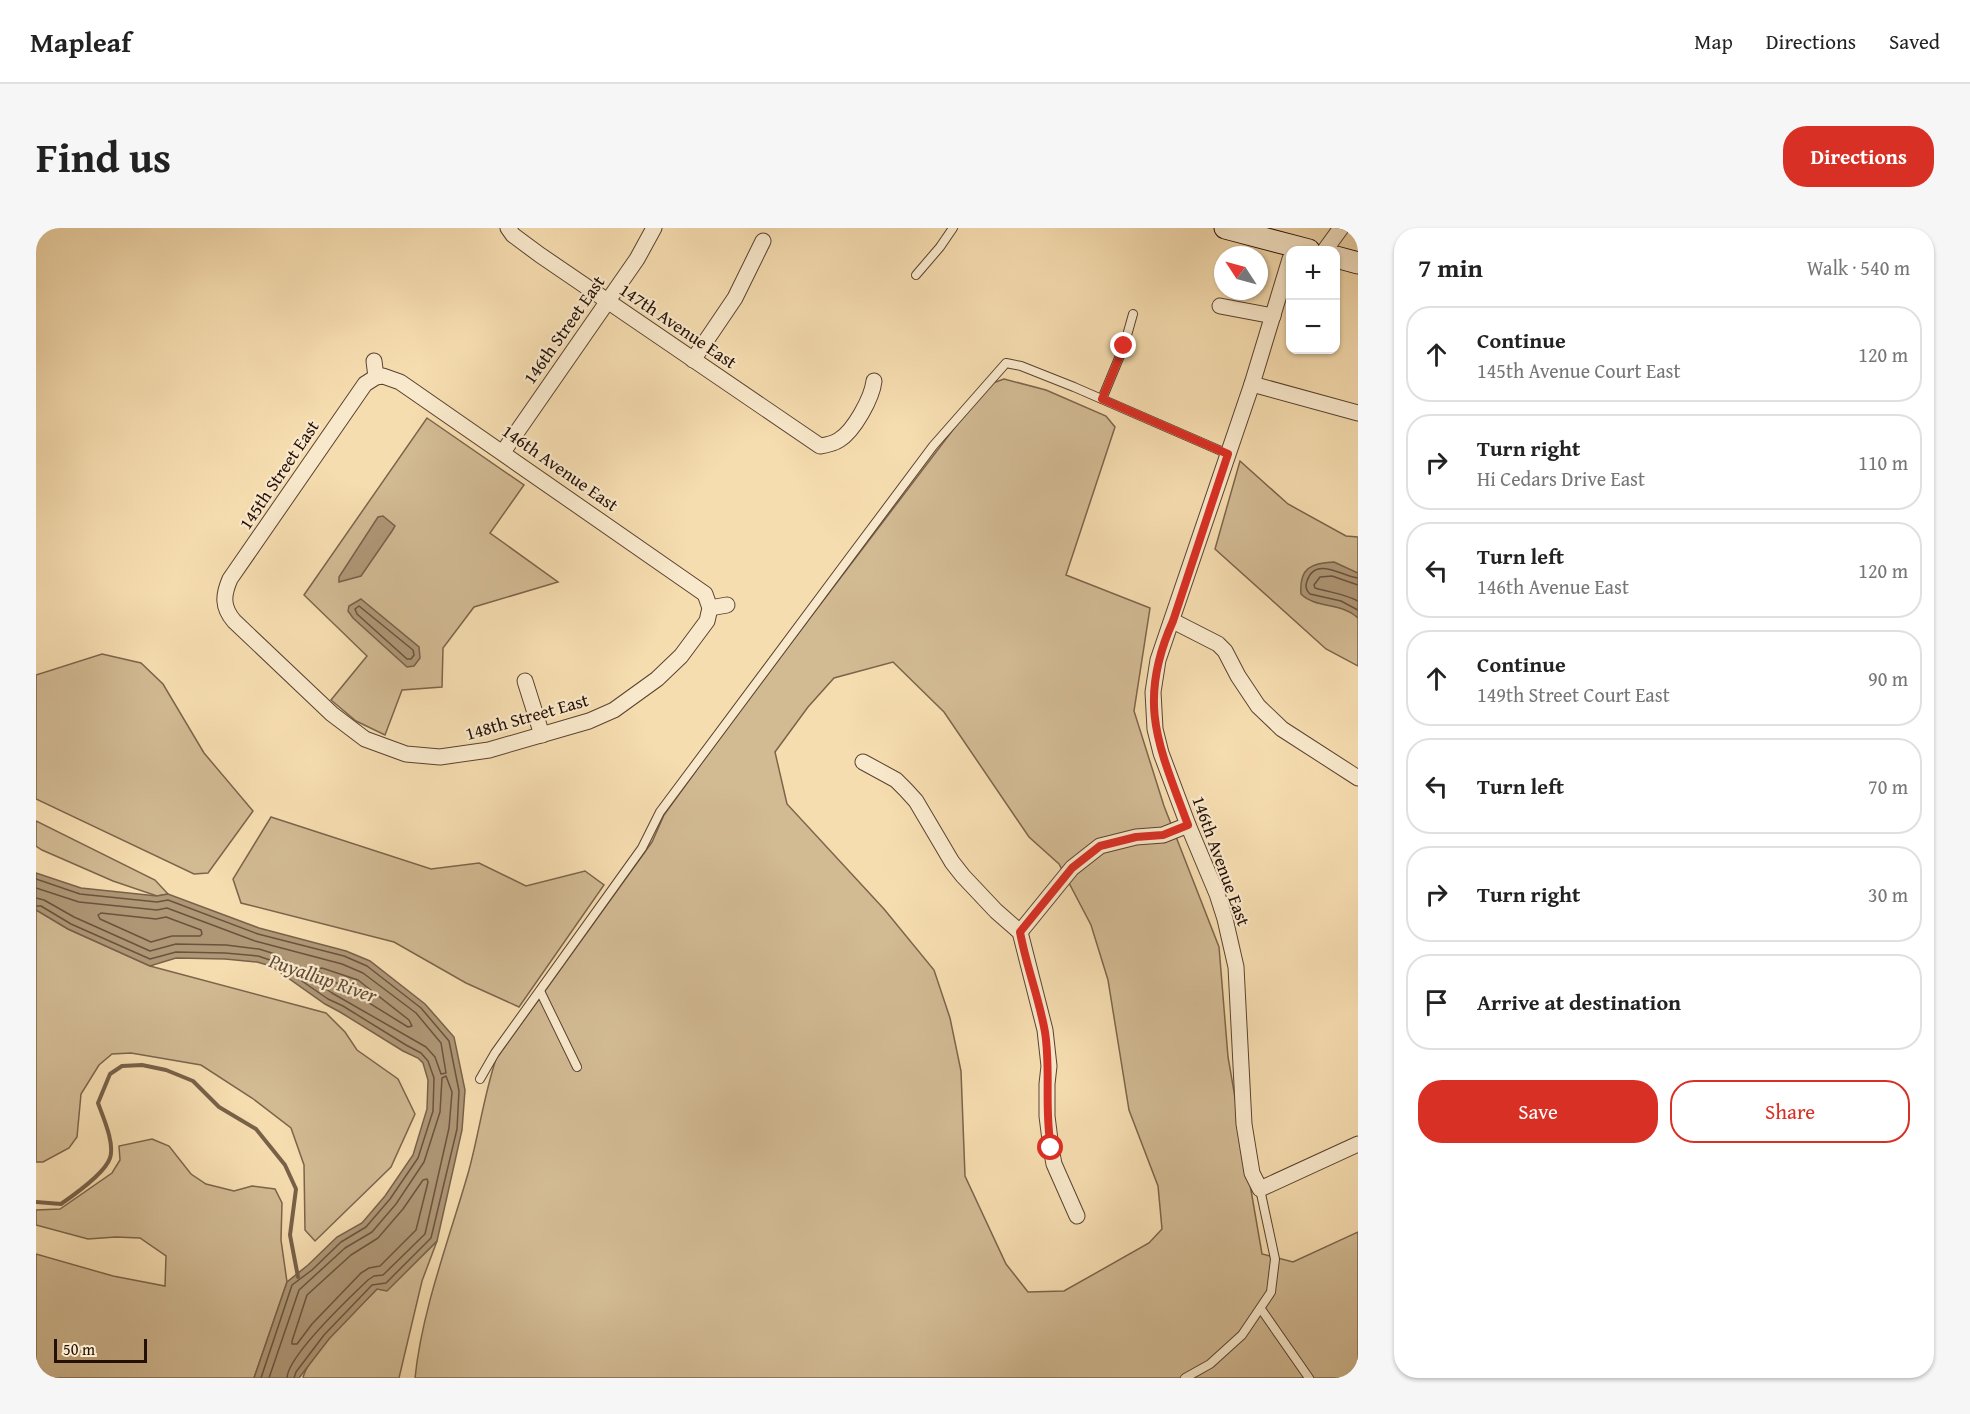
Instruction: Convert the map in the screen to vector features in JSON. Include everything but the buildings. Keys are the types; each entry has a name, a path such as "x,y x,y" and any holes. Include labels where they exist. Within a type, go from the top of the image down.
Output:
{"main road":[{"path":"1225,228 1286,248"},
{"path":"1340,258 1358,263"}],"street":[{"name":"147th Avenue East","path":"508,228 513,235 537,252 820,446 841,440 869,400 874,381"},
{"name":"146th Street East","path":"503,452 637,259 654,228"},
{"path":"1328,246 1341,228"},
{"path":"693,360 735,298 763,241"},
{"name":"146th Avenue East","path":"1260,1189 1252,1173 1244,1124 1236,967 1217,894 1161,753 1155,729 1154,682 1164,640 1173,621 1286,281"},
{"path":"1220,306 1273,316"},
{"path":"374,361 376,377"},
{"name":"146th Avenue East","path":"376,377 383,376 400,382 503,452 700,589 705,594 710,608"},
{"name":"145th Street East","path":"218,601 230,579 365,384 376,377"},
{"path":"1252,384 1358,413"},
{"name":"148th Street East","path":"218,601 234,621 320,704 364,739 422,757 440,757 489,750 589,721 614,710 657,680 681,656 707,621 710,608"},
{"path":"710,608 727,605"},
{"path":"1173,621 1218,644 1225,651 1258,706 1282,729 1358,778"},
{"path":"525,681 542,735"},
{"path":"863,762 896,780 906,790 916,801 952,862 963,876 996,911 1020,932 1045,1030 1049,1066 1047,1116 1054,1164 1077,1216"},
{"path":"1020,932 1072,868 1100,846 1136,837 1163,835 1188,825"},
{"path":"1260,1189 1358,1144"}],"lane":[{"path":"916,275 953,228"},
{"path":"1102,399 1124,346 1133,314"},
{"path":"480,1078 495,1053 642,848 660,812 728,719 933,446 1006,363 1021,366 1102,399 1228,454"},
{"path":"540,991 577,1068"},
{"path":"1185,1378 1210,1364 1242,1335 1272,1292 1275,1259 1260,1189"},
{"path":"1261,1309 1309,1378"}],"shaded area":[{"path":"1004,379 1046,390 1106,416 1115,427 1066,575 1150,608 1134,711 1164,806 1219,947 1228,1057 1262,1254 1293,1262 1358,1232 1358,1378 415,1378 430,1300 469,1170 496,1059 652,842 664,815 740,710 987,385","holes":["893,662 944,712 1029,837 1059,864 1091,925 1108,980 1129,1110 1158,1186 1162,1229 1149,1243 1064,1291 1028,1292 1006,1264 965,1176 961,1071 950,1018 934,970 884,909 787,804 775,752 808,707 834,678"]},
{"path":"427,418 524,485 490,533 558,582 474,607 443,648 442,687 402,690 385,735 356,721 331,700 367,656 304,595"},
{"path":"1240,461 1288,504 1346,536 1358,537 1358,666 1326,649 1215,549"},
{"path":"102,654 141,663 163,684 204,753 253,811 208,873 194,874 36,799 36,675"},
{"path":"271,817 431,869 479,863 526,886 585,871 604,885 519,1007 466,983 394,942 241,903 233,879"},
{"path":"36,821 155,880 168,894 157,896 113,881 42,850 36,846"},
{"path":"36,910 68,929 150,966 326,1013 345,1032 357,1050 398,1079 415,1114 391,1167 315,1241 305,1230 304,1165 291,1128 252,1098 201,1065 131,1053 112,1054 99,1065 81,1094 77,1137 69,1148 43,1162 36,1162"},
{"path":"152,1139 169,1146 191,1174 206,1184 234,1191 252,1186 275,1189 282,1203 281,1240 287,1282 254,1378 36,1378 36,1254 113,1276 165,1286 166,1256 140,1238 88,1239 36,1225 36,1210 60,1209 112,1173 120,1160 119,1146"},
{"path":"437,1241 422,1281 399,1378 303,1378 314,1357 347,1319 377,1289 387,1290"}],"water":[{"path":"383,516 395,526 392,531 361,576 339,582 339,577 378,517"},
{"path":"1334,562 1358,573 1358,618 1344,610 1314,602 1301,594 1302,578 1308,569 1319,564"},
{"path":"361,599 419,647 420,658 414,666 407,667 353,618 348,611 349,606"},
{"name":"Puyallup River","path":"36,873 81,888 157,896 168,894 259,928 346,951 370,961 425,1004 454,1037 465,1090 462,1130 437,1241 387,1291 377,1289 329,1339 299,1378 254,1378 287,1282 337,1237 362,1223 385,1196 413,1155 427,1109 428,1080 423,1063 325,1004 271,966 257,962 225,959 176,958 150,966 68,929 36,910"}],"waterway":[{"path":"36,1202 61,1204 88,1183 107,1164 111,1145 98,1103 110,1074 122,1066 142,1065 166,1070 193,1081 219,1107 256,1129 285,1165 296,1189 290,1235 298,1277"}],"route":[{"path":"1051,1148 1047,1116 1049,1066 1045,1030 1020,932 1056,885 1072,868 1100,846 1136,837 1163,835 1188,825 1161,753 1155,729 1154,682 1164,640 1173,621 1228,454 1102,399 1124,346"}]}
